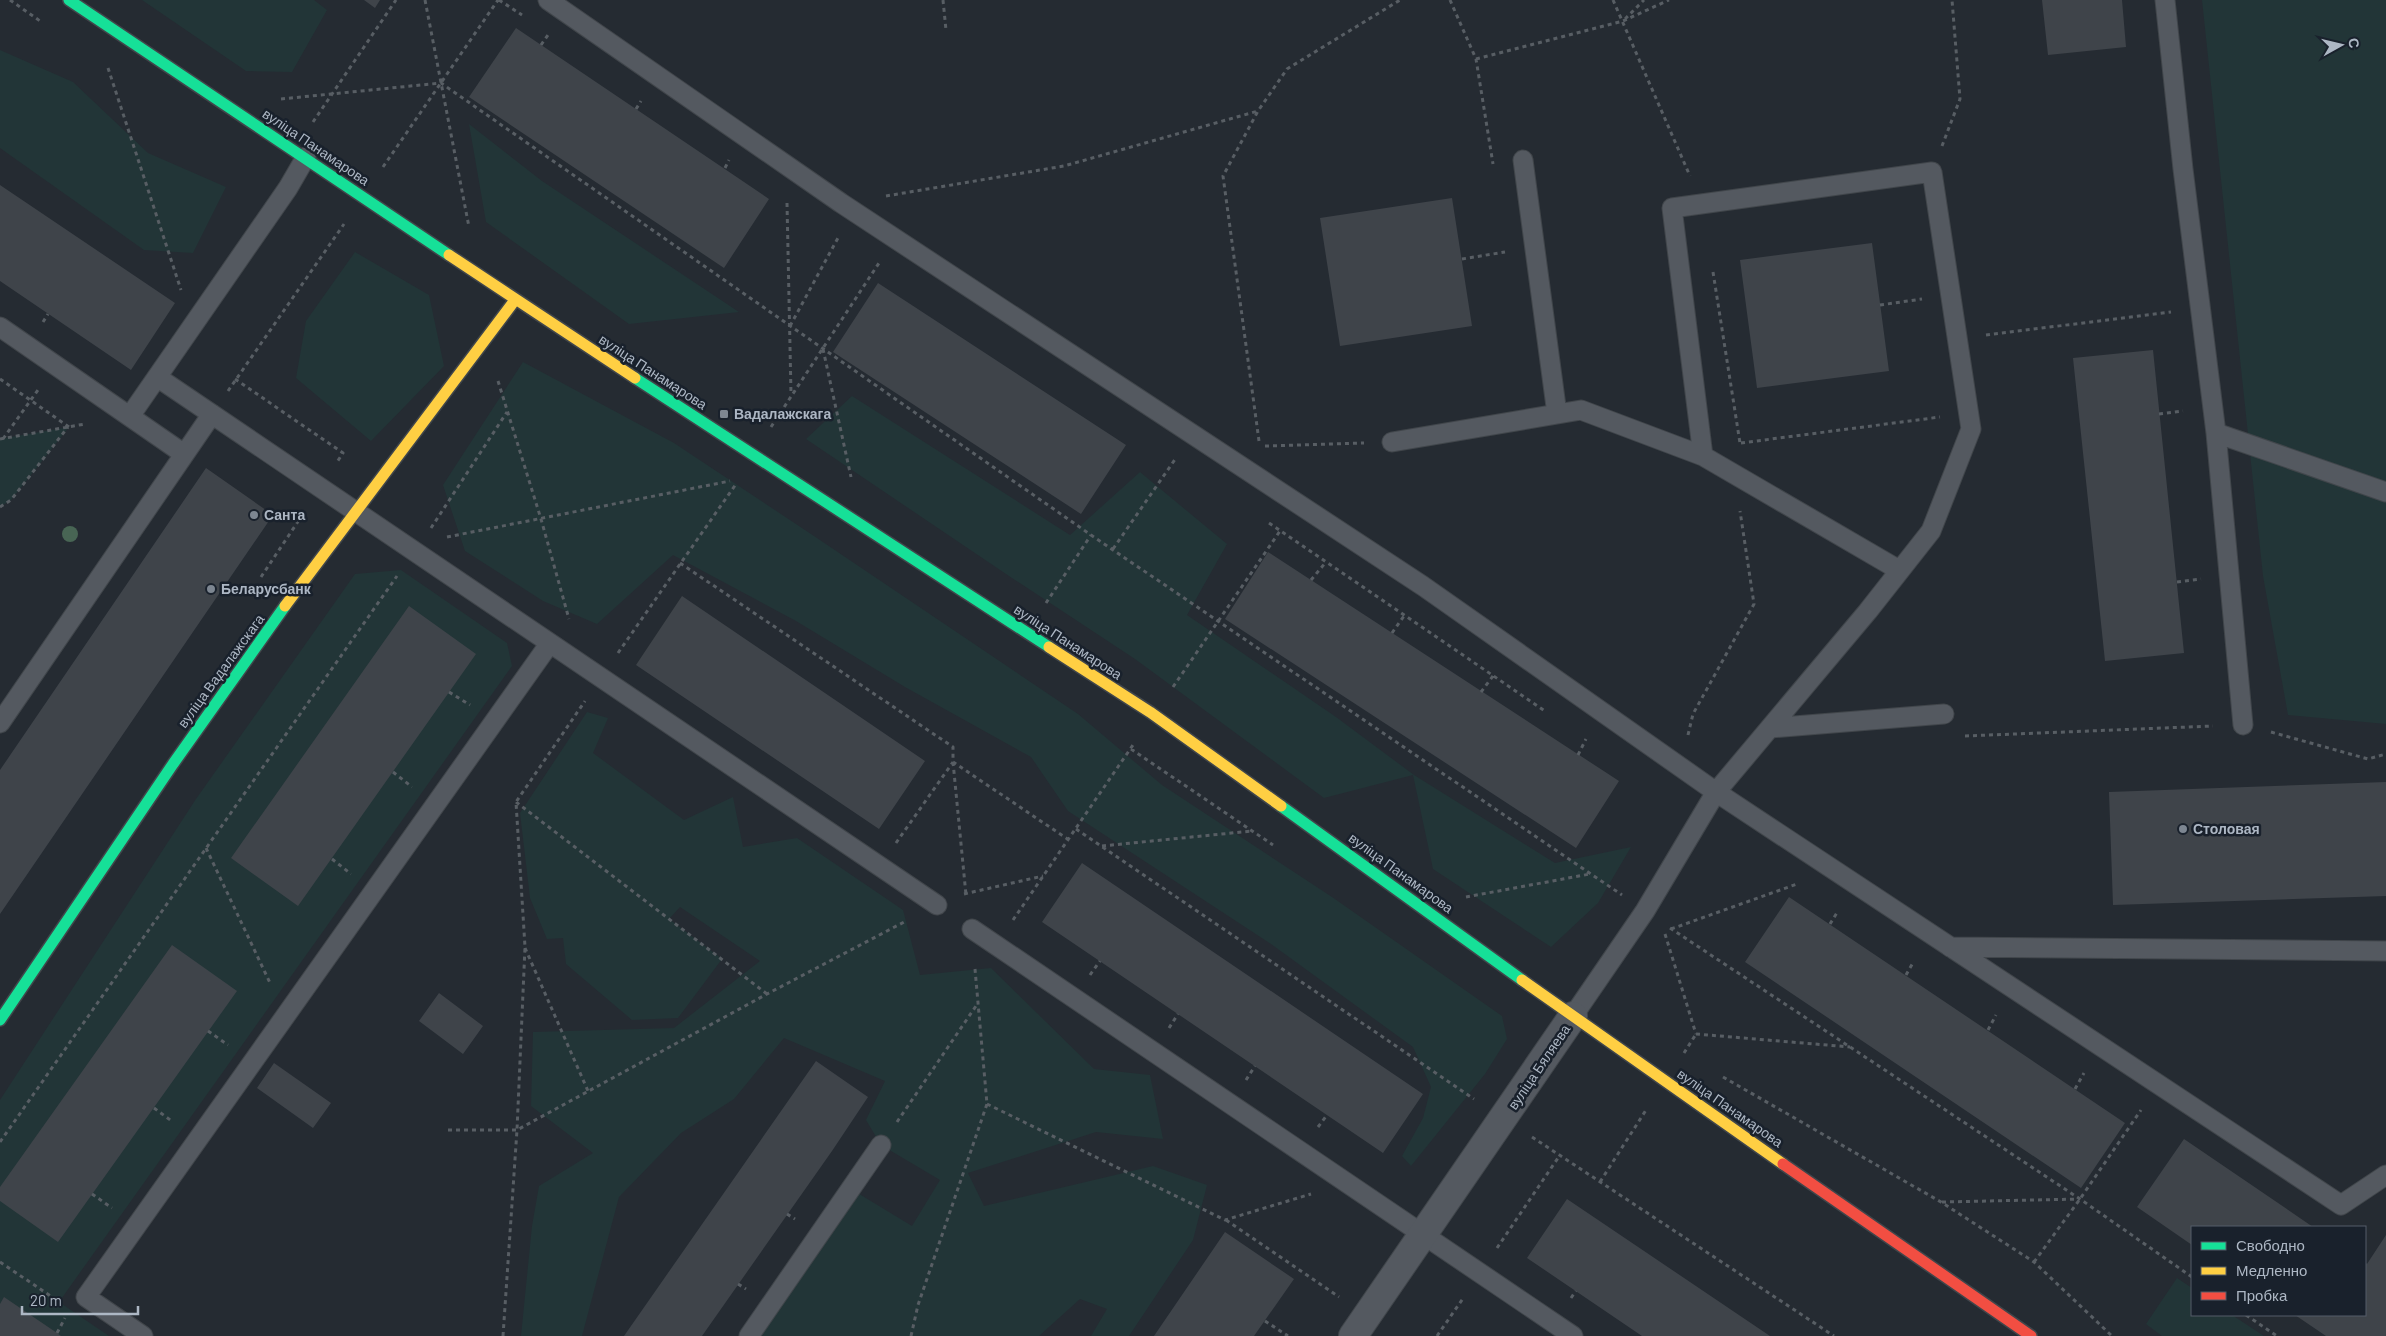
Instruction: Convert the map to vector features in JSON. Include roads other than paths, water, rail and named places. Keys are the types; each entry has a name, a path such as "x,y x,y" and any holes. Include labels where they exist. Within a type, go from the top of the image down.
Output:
{"street":[{"name":"вуліца Панамарова","path":"69,0 306,157 515,300 1150,712 1573,1016 2031,1336"},
{"name":"вуліца Вадалажскага","path":"0,1020 158,783 354,511 485,343 515,300"},
{"name":"вуліца Бяляева","path":"1353,1336 1573,1016"}],"lane":[{"path":"548,0 841,203 1423,586 1716,792 2341,1205 2386,1175"},
{"path":"2165,0 2216,432 2243,725"},
{"path":"130,416 288,188 306,157"},
{"path":"1523,160 1557,414"},
{"name":"вуліца Бяляева","path":"1573,1016 1645,911 1716,792 1868,611 1932,531 1971,428 1932,172 1672,208 1703,456"},
{"path":"0,327 184,454"},
{"path":"157,377 937,905"},
{"path":"1392,442 1581,410 1703,456 1899,570"},
{"path":"0,723 212,414"},
{"path":"2216,432 2386,492"},
{"path":"143,1336 86,1296 550,643"},
{"path":"1770,728 1944,714"},
{"path":"972,928 1573,1336"},
{"path":"1950,946 2386,950"},
{"path":"749,1336 882,1145"}],"place":[{"name":"Вадалажскага","path":"724,414"},
{"name":"Санта","path":"254,515"},
{"name":"Беларусбанк","path":"211,589"},
{"name":"Столовая","path":"2183,829"}]}
